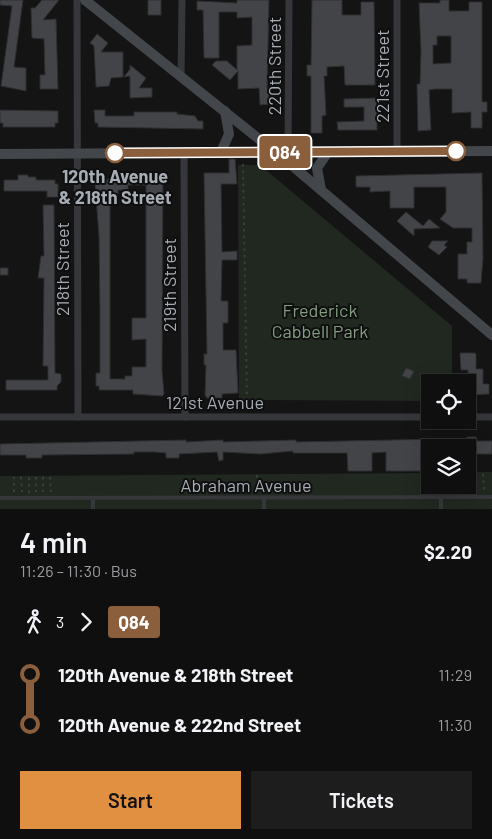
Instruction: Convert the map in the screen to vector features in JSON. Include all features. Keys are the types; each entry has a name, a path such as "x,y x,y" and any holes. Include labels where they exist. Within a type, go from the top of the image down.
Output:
{"main road":[{"path":"86,0 275,152 288,157 321,190 492,335"},
{"path":"222,152 230,134 225,111"},
{"path":"288,157 328,152 492,151"},
{"path":"0,154 275,152"},
{"path":"321,190 317,168 328,152"}],"street":[{"name":"218th Street","path":"77,0 78,417"},
{"path":"181,77 182,0"},
{"name":"220th Street","path":"288,157 289,0"},
{"name":"221st Street","path":"397,0 398,151"},
{"name":"219th Street","path":"184,153 185,417"},
{"name":"121st Avenue","path":"0,417 421,417"},
{"path":"476,417 492,417"}],"lane":[{"name":"Abraham Avenue","path":"0,498 93,500 492,497"},
{"path":"441,498 441,509"},
{"path":"264,499 264,509"},
{"path":"93,500 93,509"}],"path":[{"path":"243,164 246,402"},
{"path":"484,474 484,497"},
{"path":"257,475 257,499"},
{"path":"14,477 14,498"},
{"path":"22,477 22,498"},
{"path":"29,477 29,498"},
{"path":"36,477 36,498"},
{"path":"43,477 43,498"},
{"path":"50,477 51,498"}],"green space":[{"name":"Frederick Cabbell Park","path":"238,165 260,165 452,326 452,374 421,374 421,401 239,400"},
{"path":"476,472 492,472 492,509 0,509 0,476 421,473 421,494 476,494"}],"building":[{"path":"0,0 23,0 14,67 26,68 26,91 1,86 12,6 0,5"},
{"path":"42,0 59,0 43,20 56,19 58,89 40,89 40,75 45,75 44,39 32,38 31,8 35,8"},
{"path":"148,0 161,0 161,15 148,15"},
{"path":"237,0 269,0 267,88 270,88 270,104 260,105 259,88 238,89 238,71 230,80 212,65 216,61 227,61 237,70 237,46 252,45 252,17 237,18 237,12 219,12 219,58 204,58 203,10 197,10 197,1 237,3"},
{"path":"312,0 342,0 342,15 361,15 361,2 374,2 375,85 345,85 344,66 327,67 327,76 324,76 326,115 322,116 322,133 311,133 311,76 307,76 307,65 311,65"},
{"path":"440,0 449,0 449,11 469,11 469,2 482,2 482,102 487,102 487,112 482,112 482,128 471,128 471,112 452,113 452,89 434,89 429,90 431,130 418,131 417,84 420,84 421,51 419,3 440,3","holes":["437,36 451,36 451,63 433,64 433,45 437,45"]},
{"path":"97,34 108,43 101,52 123,52 123,77 111,78 109,86 96,87 94,46 90,43"},
{"path":"130,65 146,78 139,88 152,88 152,97 130,98 130,76 124,77 130,69"},
{"path":"377,98 377,130 338,130 337,122 364,121 364,107 344,107 344,99"},
{"path":"0,110 58,111 58,123 55,123 55,127 3,127 3,123 0,123"},
{"path":"94,110 105,110 105,116 134,116 134,112 177,112 177,114 195,116 198,121 203,121 203,129 98,127 98,123 95,123"},
{"path":"229,159 235,159 237,184 221,184 222,252 237,251 237,260 222,260 221,301 228,301 228,323 223,323 223,350 236,350 238,393 222,394 222,398 207,398 205,395 206,365 204,365 204,354 207,354 204,173 229,173"},
{"path":"146,173 163,173 162,371 164,394 162,396 133,394 133,390 99,390 99,386 96,386 96,373 100,373 100,311 99,236 95,184 98,183 98,180 147,176","holes":["128,185 146,185 146,318 132,318 132,340 146,339 146,367 132,367 132,376 125,376 125,379 110,379 110,194 118,194 118,190 128,190"]},
{"path":"482,173 483,258 481,283 467,283 467,279 458,279 458,254 467,254 467,242 472,242 472,228 453,228 440,219 446,212 446,187 414,187 414,208 390,208 390,191 370,192 370,187 356,187 356,176"},
{"path":"18,175 36,177 36,180 55,180 55,184 58,184 58,197 47,197 47,191 4,191 4,180 18,180"},
{"path":"43,205 54,205 55,373 61,374 61,382 57,386 57,390 6,390 6,380 48,380 48,366 43,366 44,278 38,278 41,256 44,256"},
{"path":"406,212 423,226 429,219 440,228 414,229 414,236 397,221"},
{"path":"432,241 448,241 444,245 447,247 439,255 428,247"},
{"path":"0,268 8,268 8,275 0,275"},
{"path":"460,353 475,353 476,369 483,369 483,384 489,384 489,394 476,395 476,374 468,374 468,370 461,370"},
{"path":"406,368 414,371 410,379 402,376"},
{"path":"467,437 476,437 477,441 492,441 492,454 476,454 476,439 467,439"},
{"path":"421,439 421,471 386,471 386,452 372,453 372,471 348,471 347,453 293,453 293,451 260,454 223,452 223,460 219,461 217,452 179,454 179,458 166,458 166,453 155,452 42,455 42,458 26,458 26,455 0,455 0,444 186,440 186,442 223,440 223,442 296,440 296,442"}],"bus line":[{"name":"Q84","path":"115,153 456,151"}],"place":[{"name":"120th Avenue & 218th Street","path":"115,153"}]}
